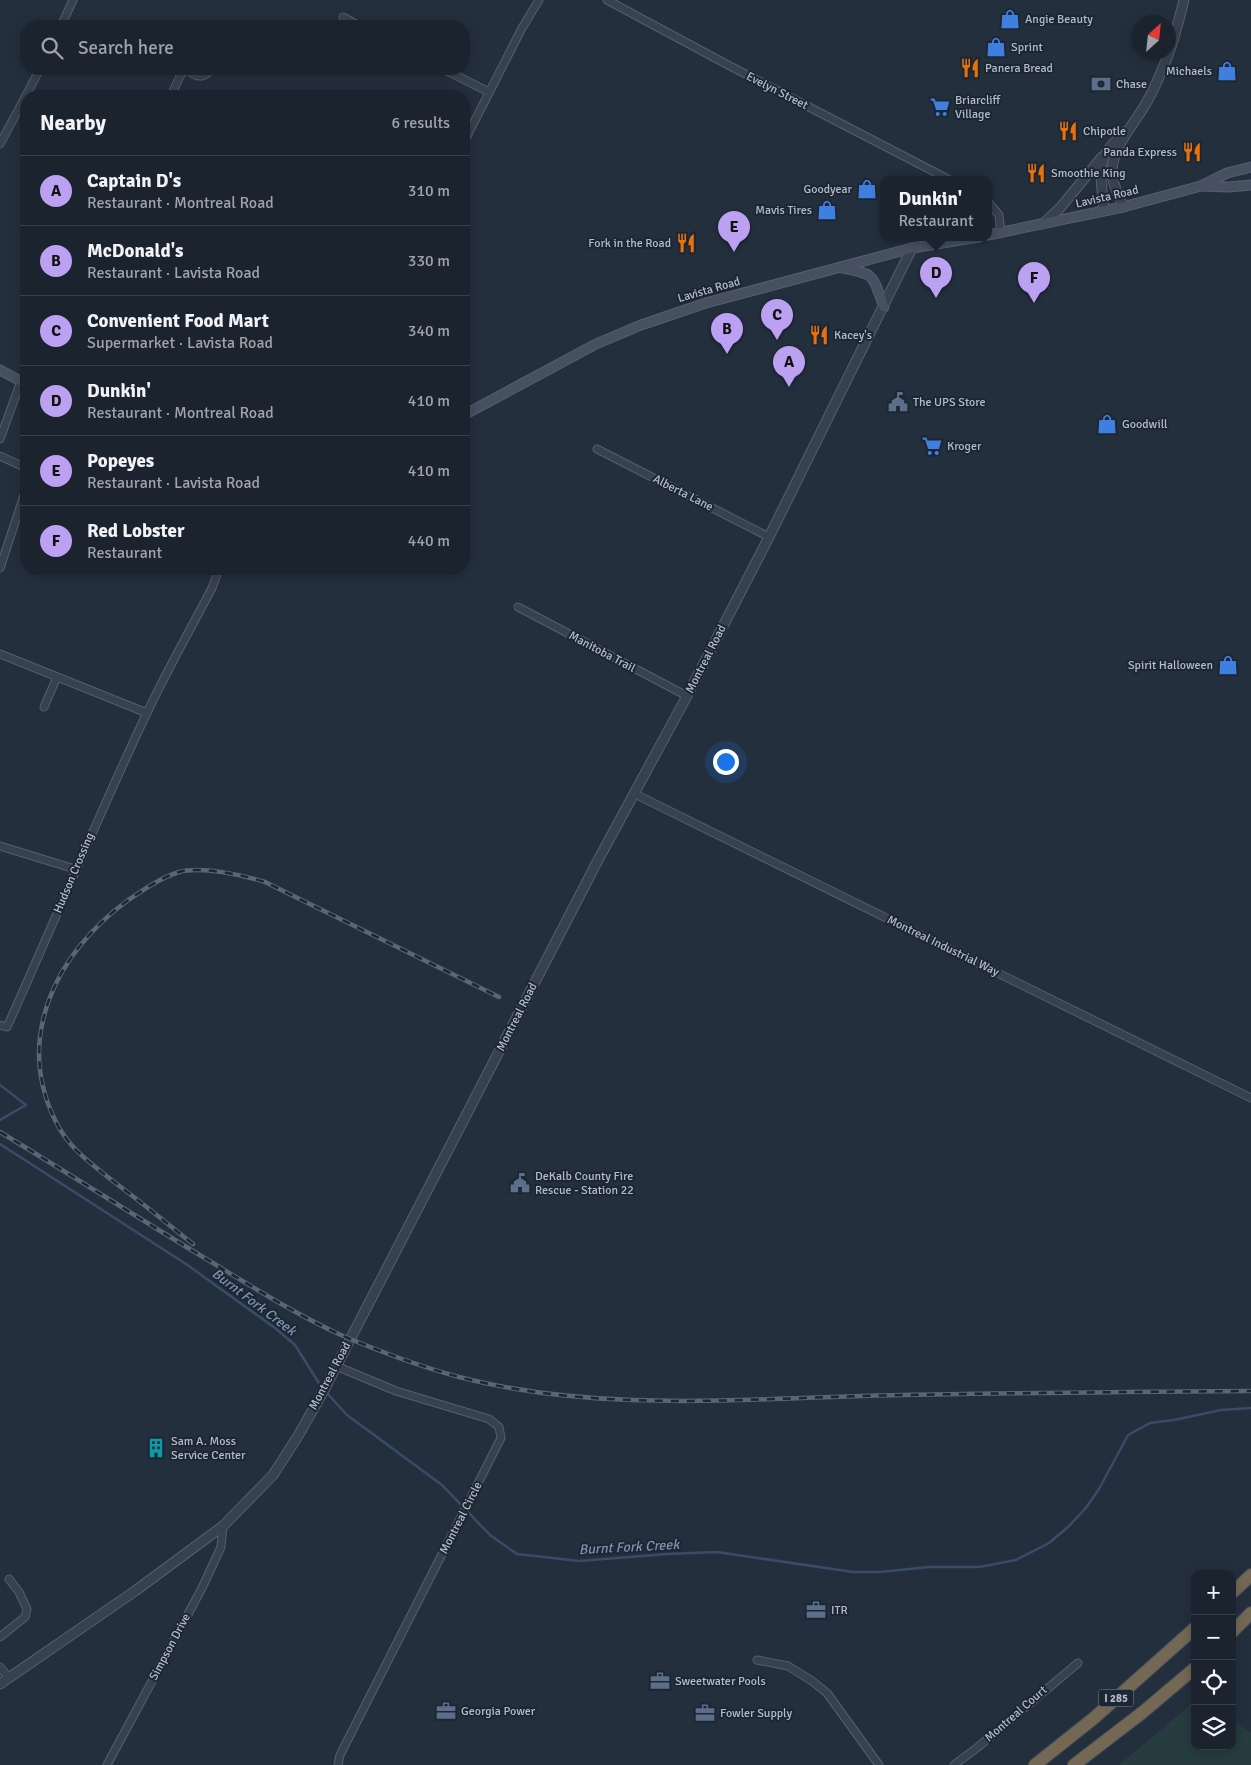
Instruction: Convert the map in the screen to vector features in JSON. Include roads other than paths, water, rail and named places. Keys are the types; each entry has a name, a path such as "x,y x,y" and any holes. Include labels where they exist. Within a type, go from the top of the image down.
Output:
{"highway":[{"path":"1236,1589 1251,1575"},
{"path":"1236,1628 1251,1613"},
{"name":"I 285","path":"1036,1765 1101,1712 1191,1632"},
{"name":"I 285","path":"1074,1765 1143,1712 1191,1671"}],"main road":[{"name":"Lavista Road","path":"992,234 1123,207 1201,186 1227,173 1251,168"},
{"name":"Lavista Road","path":"1201,186 1251,186"},
{"name":"Lavista Road","path":"470,412 596,344 638,326 706,303 912,248 955,241"},
{"path":"840,268 871,276 876,283 884,306"},
{"path":"0,370 20,380"}],"street":[{"path":"64,20 73,0"},
{"path":"470,130 539,0"},
{"name":"Evelyn Street","path":"608,0 728,65 942,176"},
{"path":"1123,207 1112,171 1114,160 1162,70 1174,39 1184,0"},
{"path":"343,17 349,20"},
{"path":"29,90 37,75"},
{"path":"174,90 181,75"},
{"path":"455,75 489,92"},
{"path":"0,144 20,106"},
{"path":"1043,224 1060,208 1139,115"},
{"path":"1104,210 1101,169 1107,151"},
{"path":"992,207 999,215 1001,233"},
{"name":"Montreal Road","path":"0,1684 128,1597 223,1526 273,1475 298,1436 325,1388 597,862 687,696 769,537 912,248"},
{"path":"0,438 20,391"},
{"name":"Alberta Lane","path":"598,449 769,537"},
{"path":"0,456 20,465"},
{"path":"0,568 20,507"},
{"name":"Hudson Crossing","path":"0,1025 7,1027 42,950 75,869 147,713 212,588 217,575"},
{"name":"Manitoba Trail","path":"518,607 687,696"},
{"path":"0,654 147,713"},
{"path":"44,707 57,677"},
{"name":"Montreal Industrial Way","path":"635,794 1251,1098"},
{"path":"0,846 75,869"},
{"name":"Montreal Circle","path":"336,1366 396,1391 489,1419 499,1427 502,1438 340,1755 338,1765"},
{"name":"Simpson Drive","path":"107,1765 222,1547 223,1526"},
{"path":"0,1638 25,1616 27,1609 19,1592 9,1579"},
{"path":"757,1660 788,1666 828,1693 880,1765"},
{"name":"Montreal Court","path":"954,1765 978,1748 1078,1663"},
{"path":"0,1667 9,1678"}],"waterway":[{"name":"Burnt Fork Creek","path":"0,1085 26,1105 0,1120"},
{"name":"Burnt Fork Creek","path":"0,1144 186,1264 275,1328 295,1345 322,1388"},
{"name":"Burnt Fork Creek","path":"326,1392 347,1415 442,1485 490,1535 517,1554 579,1561 717,1552 853,1572 880,1572 929,1567 979,1567 1016,1560 1049,1543 1085,1509 1099,1489 1128,1435 1150,1423 1221,1410 1251,1408"}],"railway":[{"path":"193,1244 76,1150 56,1122 44,1091 39,1059 41,1029 49,1000 62,972 80,946 102,922 127,901 165,878 188,870 222,872 256,879 499,997"},
{"path":"0,1132 254,1288 323,1326 399,1358 459,1377 508,1388 558,1395 659,1401 958,1394 1251,1391"}],"place":[{"name":"Angie Beauty","path":"1010,19"},
{"name":"Sprint","path":"996,47"},
{"name":"Panera Bread","path":"970,68"},
{"name":"Michaels","path":"1227,71"},
{"name":"Chase","path":"1101,84"},
{"name":"Briarcliff Village","path":"940,107"},
{"name":"Chipotle","path":"1068,131"},
{"name":"Panda Express","path":"1192,152"},
{"name":"Smoothie King","path":"1036,173"},
{"name":"Goodyear","path":"867,189"},
{"name":"Mavis Tires","path":"827,210"},
{"name":"Fork in the Road","path":"686,243"},
{"name":"Popeyes","path":"734,252"},
{"name":"Dunkin'","path":"936,298"},
{"name":"Red Lobster","path":"1034,303"},
{"name":"Kacey's","path":"819,335"},
{"name":"Convenient Food Mart","path":"777,340"},
{"name":"McDonald's","path":"727,354"},
{"name":"Captain D's","path":"789,387"},
{"name":"The UPS Store","path":"898,402"},
{"name":"Goodwill","path":"1107,424"},
{"name":"Kroger","path":"932,446"},
{"name":"Spirit Halloween","path":"1228,665"},
{"name":"DeKalb County Fire Rescue - Station 22","path":"520,1183"},
{"name":"Sam A. Moss Service Center","path":"156,1448"},
{"name":"ITR","path":"816,1610"},
{"name":"Sweetwater Pools","path":"660,1681"},
{"name":"Georgia Power","path":"446,1711"},
{"name":"Fowler Supply","path":"705,1713"}]}
